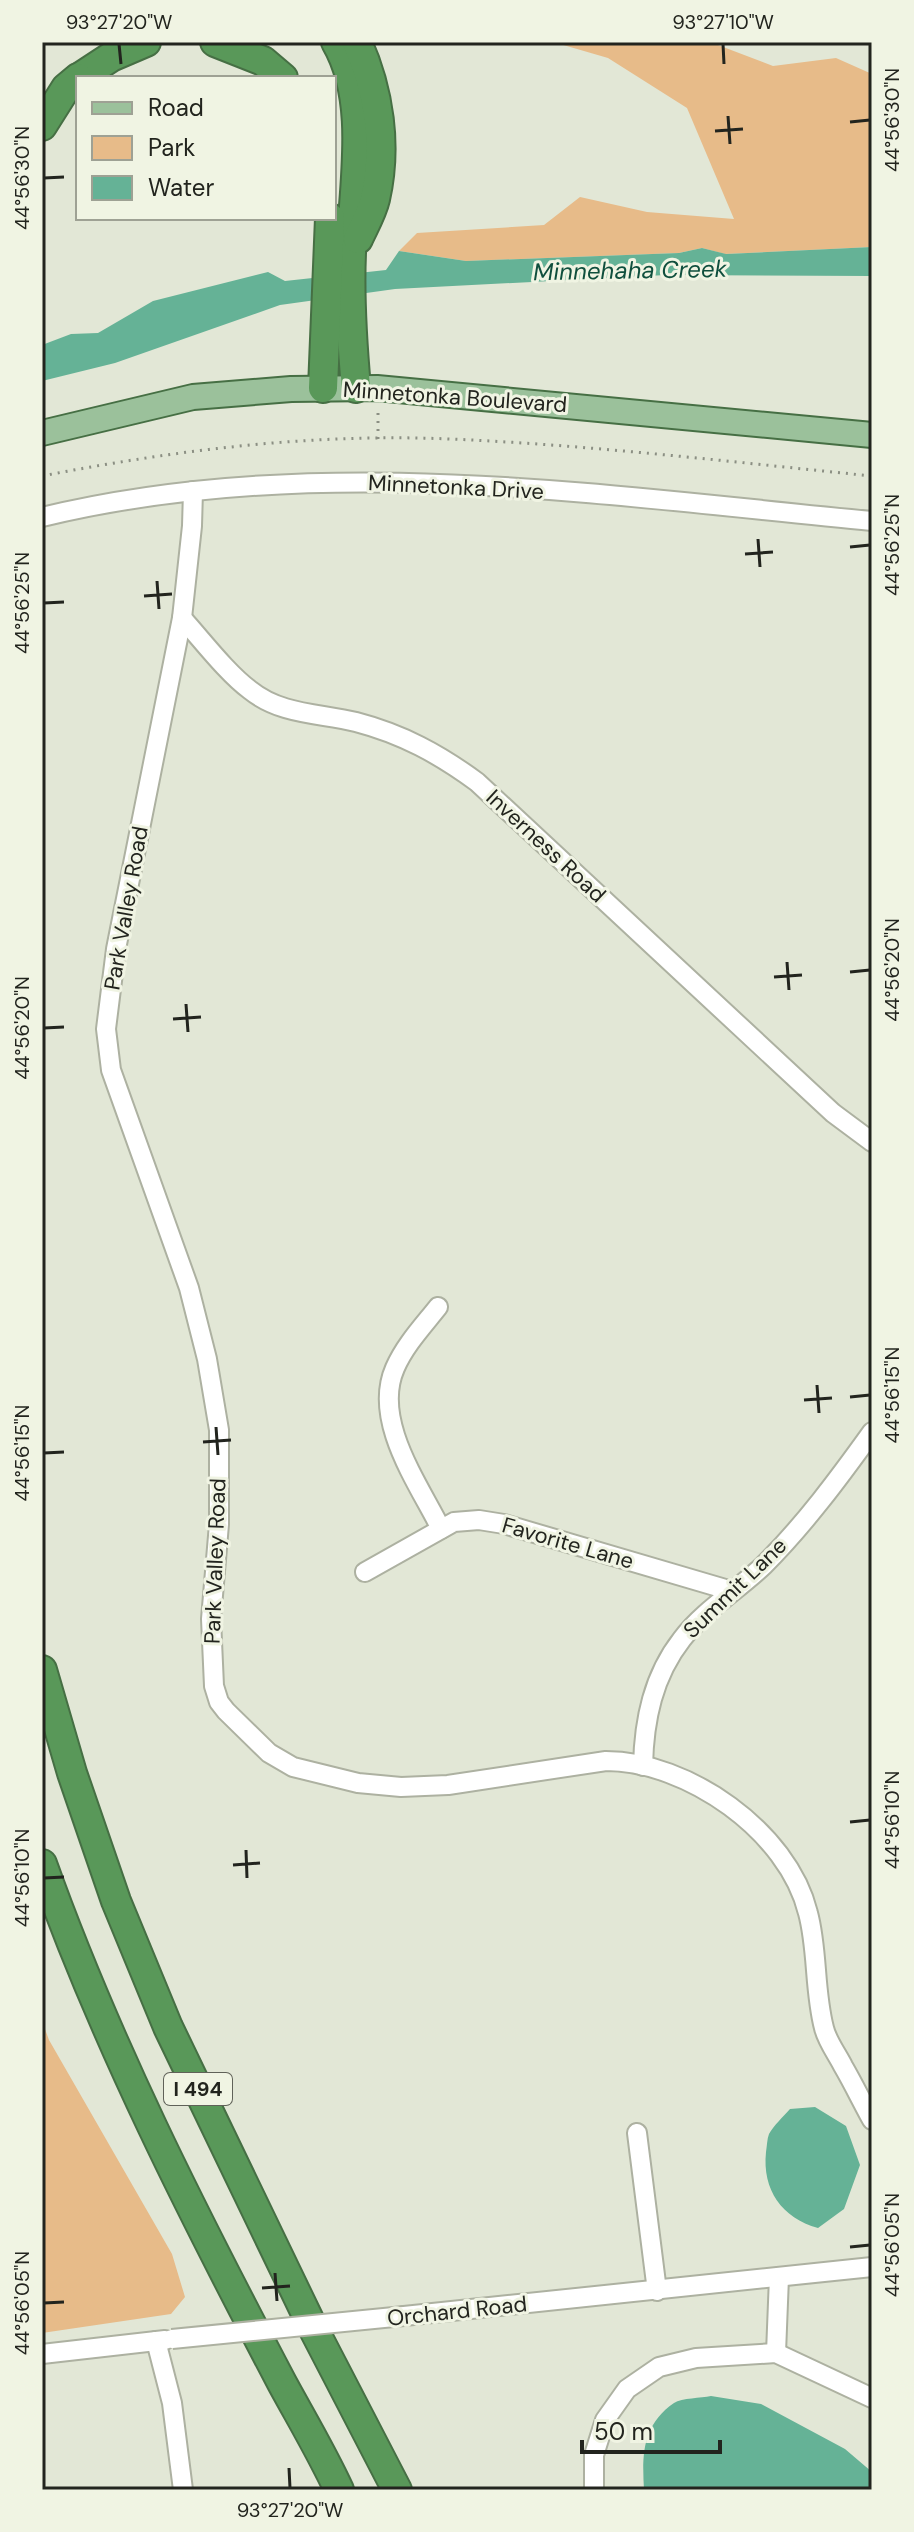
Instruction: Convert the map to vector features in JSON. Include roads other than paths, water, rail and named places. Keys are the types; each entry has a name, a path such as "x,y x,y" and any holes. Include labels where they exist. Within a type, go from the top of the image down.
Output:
{"highway":[{"path":"81,76 111,57 146,42"},
{"path":"215,42 263,61 281,76"},
{"path":"336,42 357,103 351,254 351,323 356,388"},
{"path":"351,254 375,200 381,142 378,106 369,69 357,42"},
{"path":"42,126 66,88 76,80"},
{"path":"323,388 330,220"},
{"name":"I 494","path":"42,1670 72,1773 111,1887 168,2027 313,2328 397,2490"},
{"name":"I 494","path":"42,1864 69,1938 126,2071 200,2222 339,2490"}],"main road":[{"name":"Minnetonka Boulevard","path":"42,433 193,397 240,392 356,388 872,435"}],"street":[{"name":"Minnetonka Drive","path":"42,517 76,508 193,491 334,482 417,483 592,495 872,521"},
{"name":"Park Valley Road","path":"193,491 182,618 116,949 106,1029 111,1070 189,1288 207,1359 219,1430 219,1524 211,1619 214,1686 219,1702 269,1753 293,1767 358,1783 401,1787 448,1785 606,1761 625,1761 700,1785 734,1809 765,1838 788,1868 808,1912 824,2031 872,2120"},
{"name":"Inverness Road","path":"182,618 250,690 278,706 397,735 439,754 477,782 822,1103 872,1142"},
{"path":"438,1307 400,1357 394,1371 389,1405 397,1438 441,1529"},
{"name":"Summit Lane","path":"643,1766 644,1729 652,1697 665,1666 683,1638 764,1565 842,1474 872,1432"},
{"name":"Favorite Lane","path":"365,1572 454,1522 479,1520 504,1524 732,1591"},
{"path":"637,2133 657,2291"},
{"name":"Orchard Road","path":"42,2354 872,2267"},
{"path":"776,2353 779,2277"},
{"path":"164,2340 183,2490"},
{"path":"594,2490 594,2455 605,2420 627,2389 659,2367 696,2358 776,2353 872,2398"}],"water":[{"name":"Minnehaha Creek","path":"872,247 872,276 666,275 395,289 280,305 115,363 42,381 42,345 71,334 98,333 153,301 268,272 285,281 386,270 399,251 466,261 679,253 702,248 726,254"},
{"path":"815,2107 846,2126 860,2165 844,2209 818,2228 785,2210 771,2190 766,2166 768,2136 776,2124 790,2109"},
{"path":"711,2396 761,2404 845,2449 872,2472 872,2490 644,2490 644,2453 656,2421 677,2401"}]}
